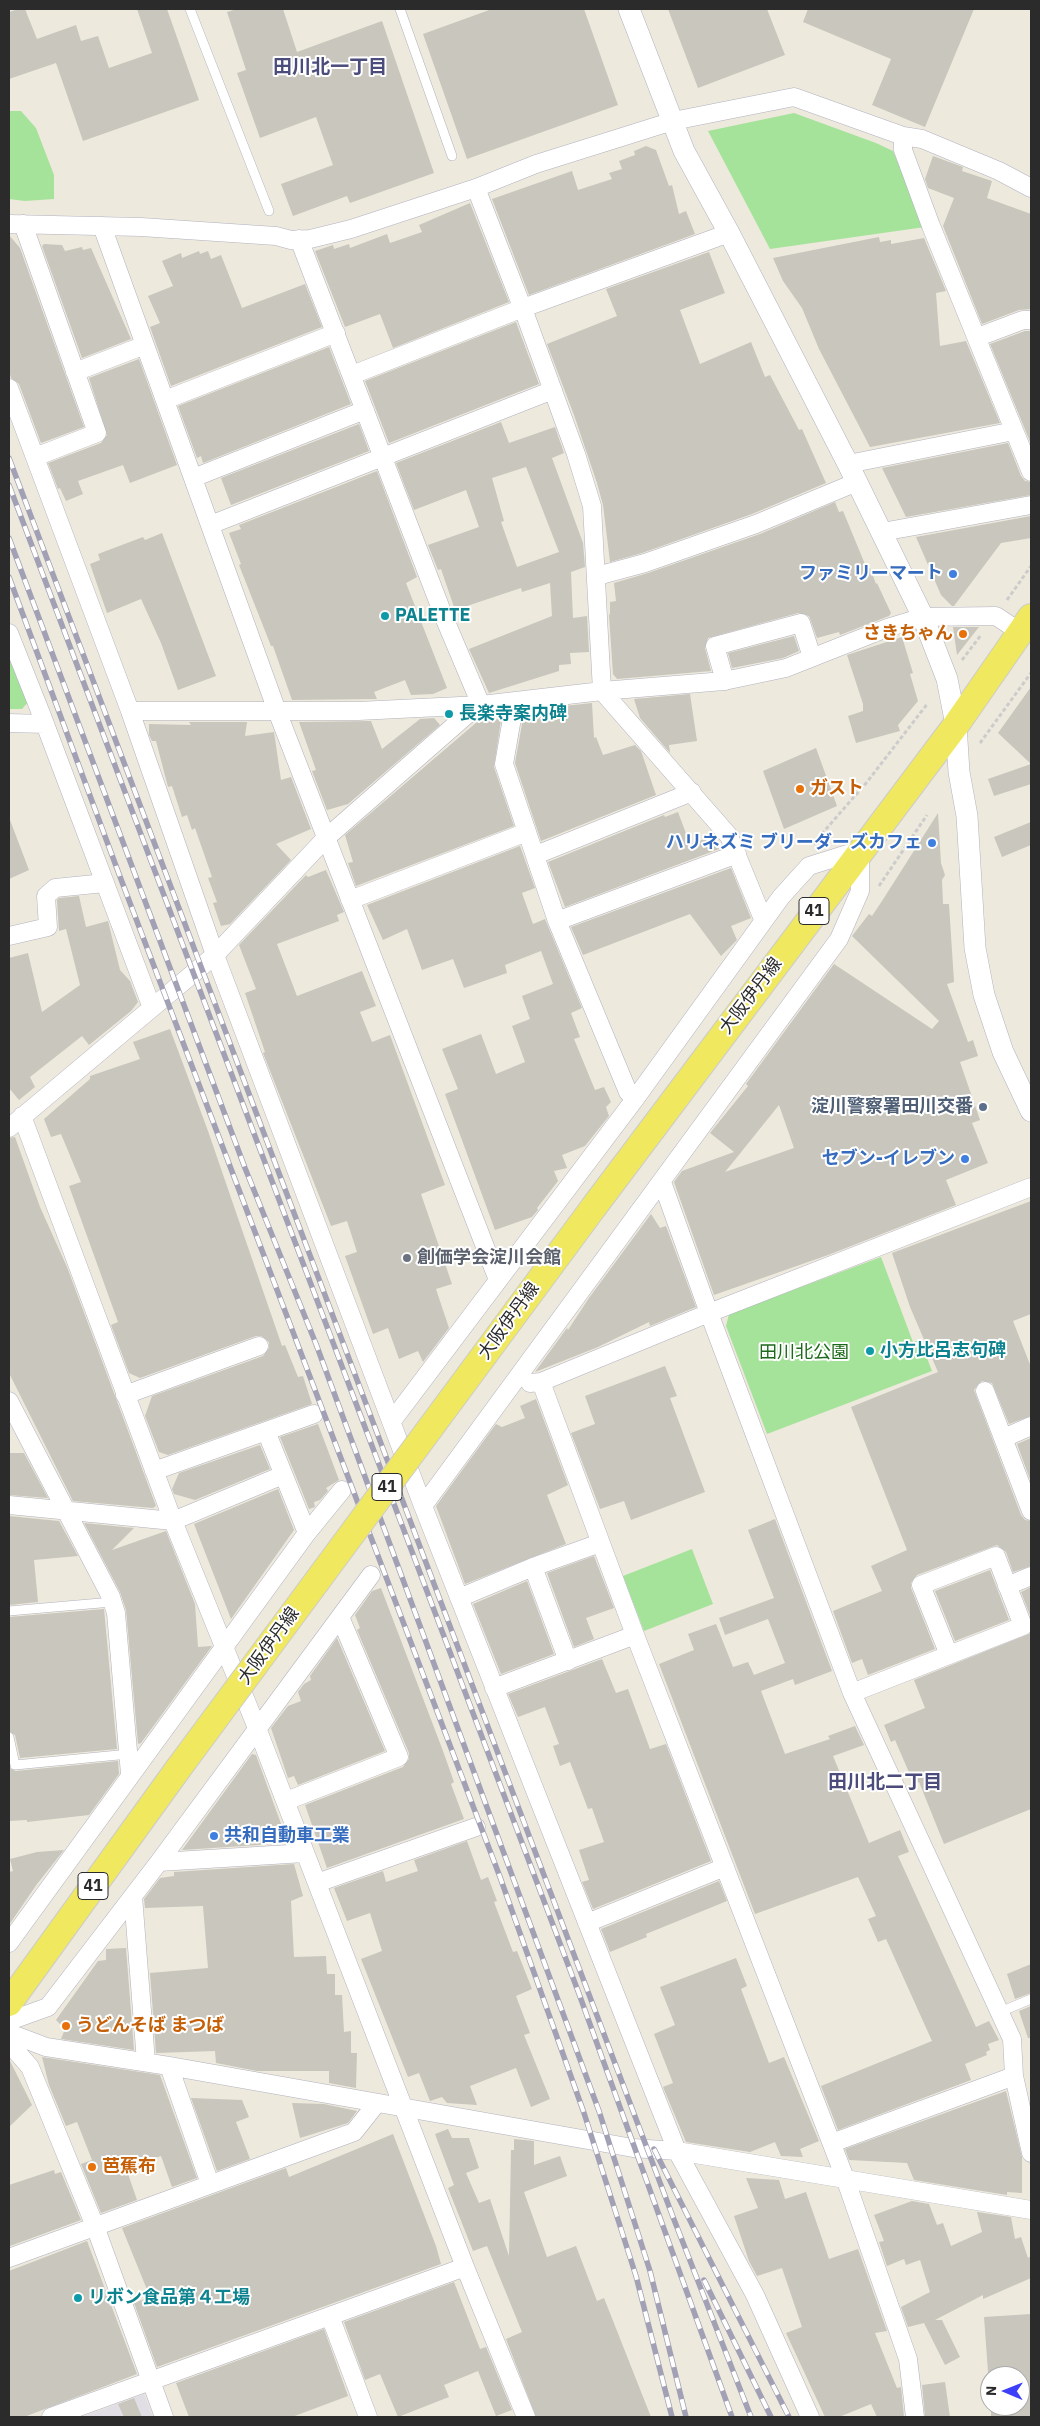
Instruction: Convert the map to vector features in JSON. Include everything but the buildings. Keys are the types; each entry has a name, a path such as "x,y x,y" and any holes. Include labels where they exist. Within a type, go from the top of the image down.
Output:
{"main road":[{"name":"大阪伊丹線","path":"9,2003 178,1769 596,1204 860,850 956,725 1026,624"}],"street":[{"path":"629,9 684,151 729,233 853,473 923,617 947,678 956,725 959,772 967,816 975,948 984,996 1003,1052 1031,1111"},
{"path":"35,457 97,433 75,372 16,224 141,227 299,239 351,229 476,188 536,164 673,121 794,97 902,136 922,139 999,171 1031,188"},
{"path":"902,136 903,150 931,226 978,337 1031,472"},
{"path":"476,188 523,308 592,506 602,691 729,836 763,920"},
{"path":"102,226 277,711 498,1280"},
{"path":"352,375 523,308 729,233"},
{"path":"299,239 446,622 481,706"},
{"path":"978,337 1023,320 1031,320"},
{"path":"165,400 336,333"},
{"path":"75,372 145,345"},
{"path":"9,388 130,711 216,955 423,1506 494,1688 677,2151 755,2295 810,2417"},
{"path":"210,526 552,390"},
{"path":"193,478 365,410"},
{"path":"597,576 645,564 756,524 853,473 1014,431"},
{"path":"882,532 1031,505"},
{"path":"130,711 358,711 481,706 602,691 725,681 786,668 887,628 923,617 996,616 1026,624"},
{"path":"725,681 715,646 801,622 812,658"},
{"path":"9,633 152,1008"},
{"path":"514,701 504,764 557,921 628,1092 635,1099"},
{"path":"481,706 470,712 326,838 216,955 12,1123 125,1395 173,1521 258,1728 465,2266 526,2417"},
{"path":"9,723 45,724"},
{"path":"536,855 692,792"},
{"path":"350,900 527,832"},
{"path":"392,1422 635,1099 763,920 809,866 860,850 860,890 839,939 423,1506"},
{"path":"557,921 737,854"},
{"path":"9,936 48,927 46,896 55,888 105,883"},
{"path":"662,1182 709,1313 852,1693 1012,2040 1014,2076 1030,2142"},
{"path":"512,1386 540,1382 709,1313 1031,1188"},
{"path":"125,1395 259,1346"},
{"path":"540,1382 845,2178 908,2359 915,2417"},
{"path":"985,1391 1030,1503"},
{"path":"9,1401 116,1613 130,1774"},
{"path":"154,1471 314,1414"},
{"path":"1004,1438 1031,1426"},
{"path":"266,1431 306,1533"},
{"path":"9,1505 173,1521 284,1475"},
{"path":"9,1943 306,1533 342,1490"},
{"path":"459,1598 600,1542"},
{"path":"852,1693 1023,1626 996,1556 922,1585 948,1655"},
{"path":"533,1567 568,1660"},
{"path":"9,2021 48,2007 159,1862 371,1575"},
{"path":"1007,1586 1031,1576"},
{"path":"286,1801 399,1758 340,1617"},
{"path":"494,1688 636,1635"},
{"path":"317,1883 476,1827"},
{"path":"159,1862 305,1853"},
{"path":"587,1922 725,1867"},
{"path":"133,1896 146,2062"},
{"path":"9,2033 46,2047 146,2062 633,2148 677,2151 1031,2210"},
{"path":"9,2043 30,2067 95,2226 149,2382 164,2417"},
{"path":"169,2066 210,2184"},
{"path":"832,2143 1014,2076"},
{"path":"9,2258 354,2132 377,2103"},
{"path":"51,2417 465,2266"},
{"path":"330,2316 368,2417"}],"lane":[{"path":"190,9 269,211"},
{"path":"400,9 452,156"},
{"path":"9,1611 112,1602"},
{"path":"9,1736 15,1765 17,1765"},
{"path":"17,1765 129,1754"},
{"path":"9,1771 16,1770 17,1765"},
{"path":"1000,2012 1031,1999"}],"path":[{"path":"980,743 1031,673"},
{"path":"812,845 867,782 928,703"},
{"path":"874,894 927,815"}],"shaded area":[{"path":"144,2394 153,2417 82,2417"}],"green space":[{"path":"9,111 21,111 36,128 54,175 54,199 25,201 9,199"},
{"path":"794,113 893,151 925,227 770,249 708,131"},
{"path":"9,654 30,700 22,709 9,709"},
{"name":"田川北公園","path":"881,1257 913,1342 920,1340 932,1371 767,1434 726,1326 729,1314"},
{"path":"692,1549 713,1604 644,1631 623,1576"}],"railway":[{"path":"9,458 673,2217 751,2417"},
{"path":"9,485 578,1991 732,2417"},
{"path":"9,538 245,1168 316,1344 599,2111 650,2271 686,2417"},
{"path":"9,577 119,874 500,1877 584,2113 636,2276 672,2417"},
{"path":"654,2149 789,2417"},
{"path":"704,2280 771,2417"}],"place":[{"name":"ファミリーマート","path":"953,574"},
{"name":"PALETTE","path":"385,616"},
{"name":"さきちゃん","path":"963,634"},
{"name":"長楽寺案内碑","path":"449,714"},
{"name":"ガスト","path":"800,789"},
{"name":"ハリネズミ ブリーダーズカフェ","path":"932,843"},
{"name":"淀川警察署田川交番","path":"983,1107"},
{"name":"セブン-イレブン","path":"965,1159"},
{"name":"創価学会淀川会館","path":"407,1258"},
{"name":"小方比呂志句碑","path":"870,1351"},
{"name":"共和自動車工業","path":"214,1836"},
{"name":"うどんそば まつば","path":"66,2026"},
{"name":"芭蕉布","path":"92,2167"},
{"name":"リボン食品第４工場","path":"78,2298"}],"district":[{"name":"田川北一丁目","path":"330,68"},
{"name":"田川北二丁目","path":"885,1783"}]}
